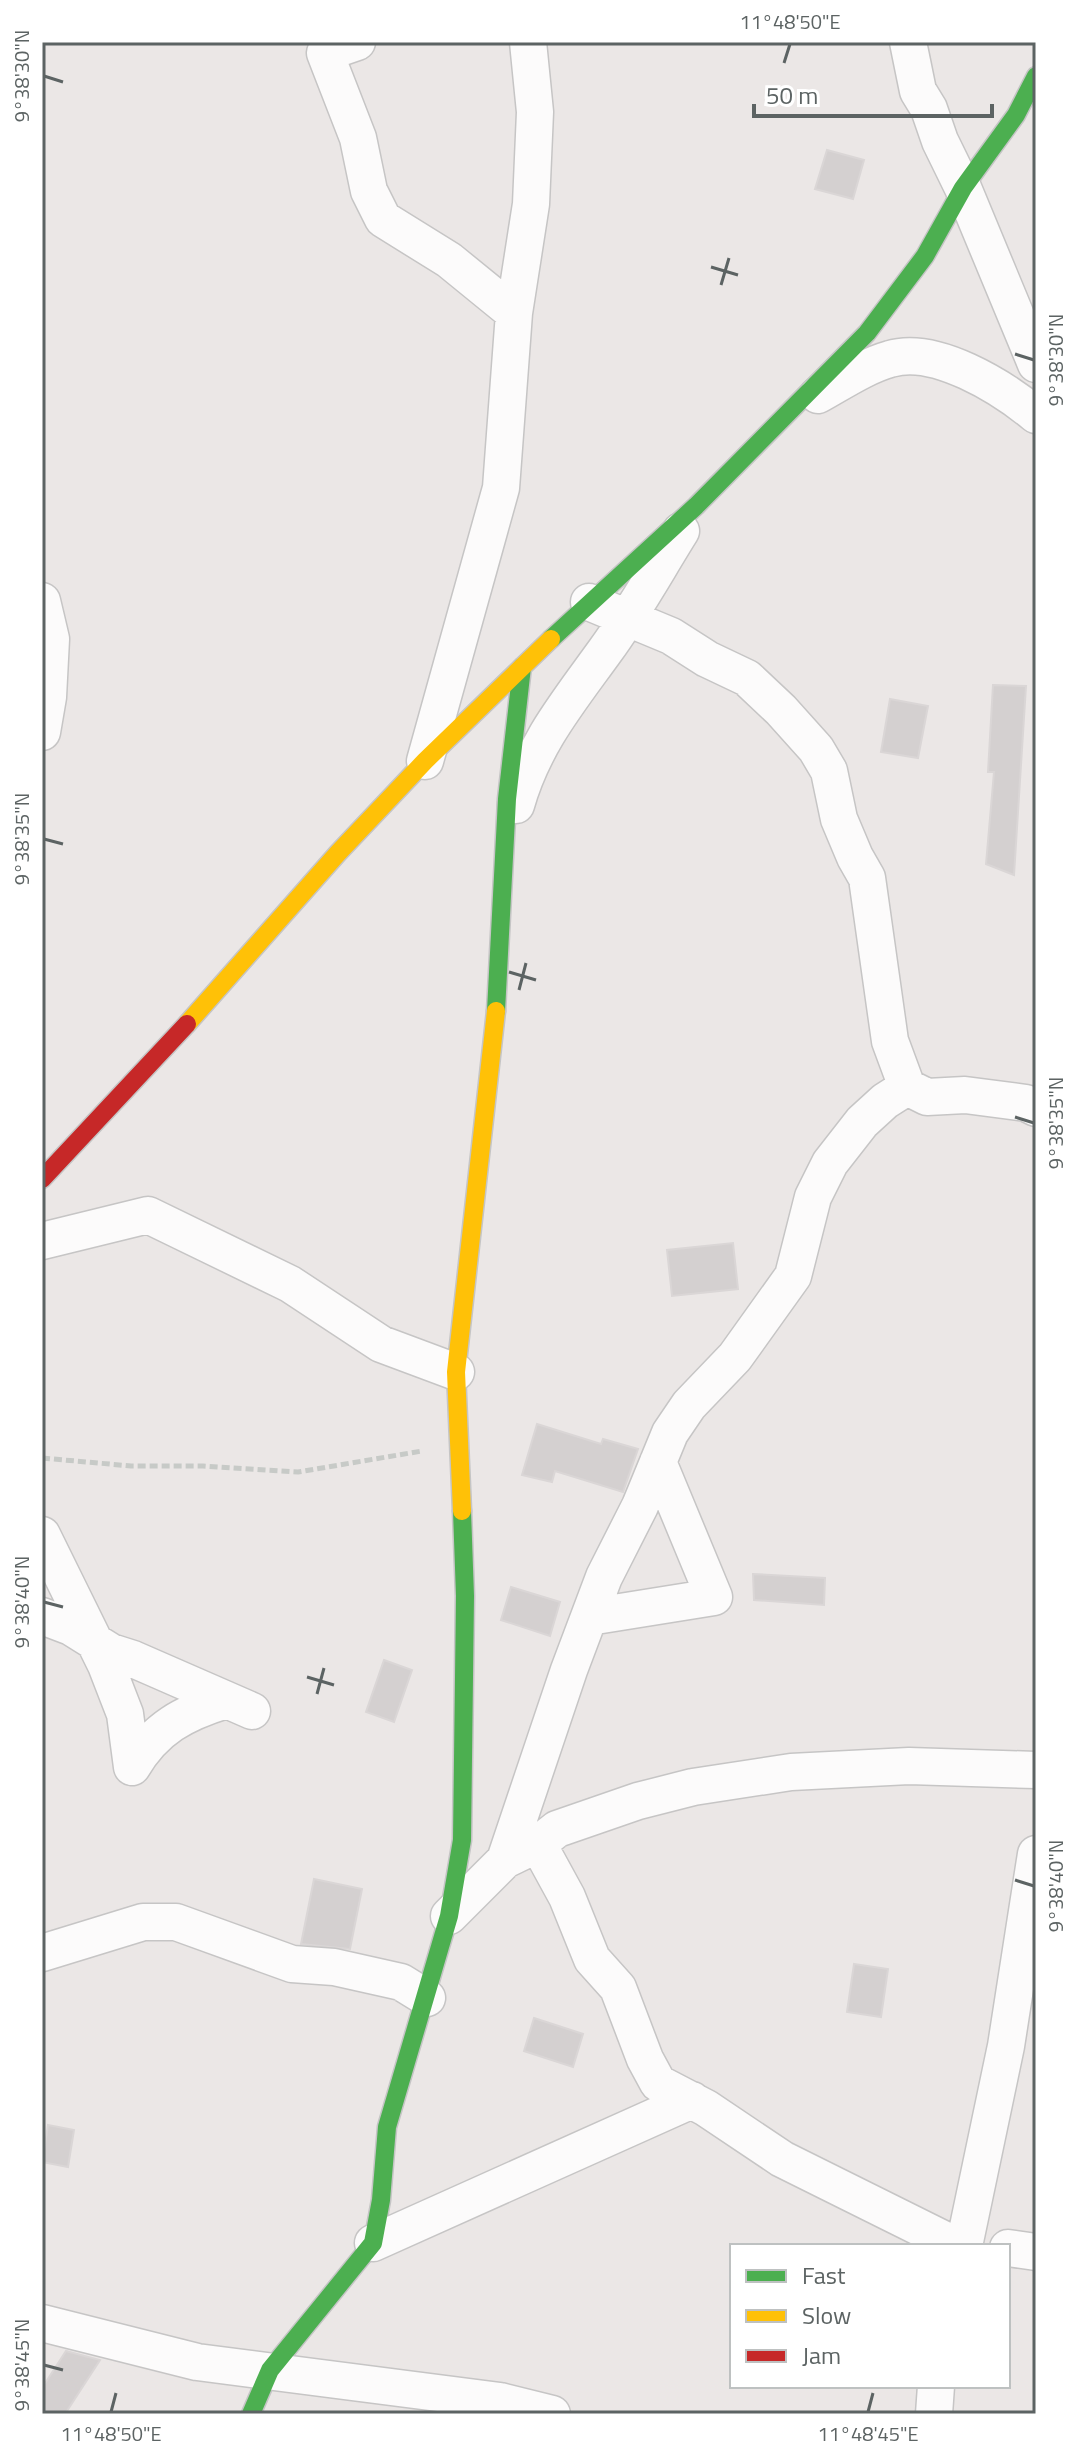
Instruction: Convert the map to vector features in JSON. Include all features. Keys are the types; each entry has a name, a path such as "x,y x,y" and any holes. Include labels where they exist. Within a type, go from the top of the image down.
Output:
{"street":[{"path":"357,42 325,53 358,138 375,207 383,219 449,260 514,313"},
{"path":"425,761 501,488 514,313 531,204 535,112 529,42"},
{"path":"908,42 918,91 929,109 1036,364"},
{"path":"42,1179 144,1072 338,853 425,761 589,602 696,506 867,333 925,256 963,188 1023,126 1036,76"},
{"path":"796,407 891,358 920,357 965,370 1017,399 1036,415"},
{"path":"505,848 522,785 552,722 628,616 696,506"},
{"path":"42,601 51,639 48,697 42,732"},
{"path":"589,602 671,636 707,659 747,678 816,749 829,771 839,819 867,878 890,1041 907,1087 927,1097 965,1095 1026,1103 1036,1108"},
{"path":"373,2243 381,2200 387,2127 449,1916 462,1840 465,1596 456,1372 498,990 507,799 522,667"},
{"path":"505,1860 604,1577 640,1506 670,1433 689,1405 735,1357 793,1276 813,1197 830,1163 862,1122 885,1101 907,1087"},
{"path":"42,1241 148,1215 290,1284 381,1344 456,1372"},
{"path":"589,1617 714,1597 658,1462"},
{"path":"42,1616 71,1627 93,1640 111,1652 239,1706 205,1707 155,1734 132,1767 125,1714 106,1665 93,1640 47,1551"},
{"path":"449,1916 505,1860 538,1844 557,1829 638,1801 693,1787 791,1772 909,1766 1036,1770"},
{"path":"538,1844 567,1897 592,1959 618,1988 645,2059 658,2083 692,2100 782,2159 953,2244"},
{"path":"964,2244 1006,2046 1036,1854"},
{"path":"42,1953 143,1922 176,1922 292,1964 324,1966 401,1982 427,1998"},
{"path":"251,2414 270,2370 373,2243 692,2100"},
{"path":"1010,2248 1036,2252"},
{"path":"42,2323 197,2362 500,2401 552,2414"},
{"path":"934,2414 936,2388"}],"path":[{"path":"42,1458 131,1466 203,1466 298,1472 417,1453 458,1443"}],"building":[{"path":"827,150 864,160 853,199 815,189"},
{"path":"993,685 1026,686 1014,875 986,864 994,772 988,772"},
{"path":"890,699 928,706 918,758 881,752"},
{"path":"733,1243 738,1289 672,1296 667,1250"},
{"path":"537,1424 601,1444 603,1439 638,1449 623,1492 555,1471 552,1482 522,1475"},
{"path":"753,1574 825,1578 824,1605 754,1600"},
{"path":"511,1587 560,1602 550,1636 501,1620"},
{"path":"384,1660 412,1670 394,1722 366,1712"},
{"path":"314,1879 362,1889 350,1949 301,1944"},
{"path":"854,1964 888,1969 881,2017 847,2012"},
{"path":"534,2018 583,2034 573,2067 524,2051"},
{"path":"48,2125 74,2130 68,2167 42,2162"},
{"path":"66,2351 100,2360 65,2414 42,2414 42,2388"}],"traffic: fast":[{"path":"551,639 696,506 867,333 925,256 963,188 1016,115 1036,76"},
{"path":"496,1011 507,799 522,667"},
{"path":"251,2414 270,2370 373,2243 381,2200 387,2127 449,1916 462,1840 465,1596 462,1511"}],"traffic: slow":[{"path":"187,1024 338,853 425,761 551,639"},
{"path":"462,1511 456,1372 496,1011"}],"traffic: jam":[{"path":"42,1179 187,1024"}]}
